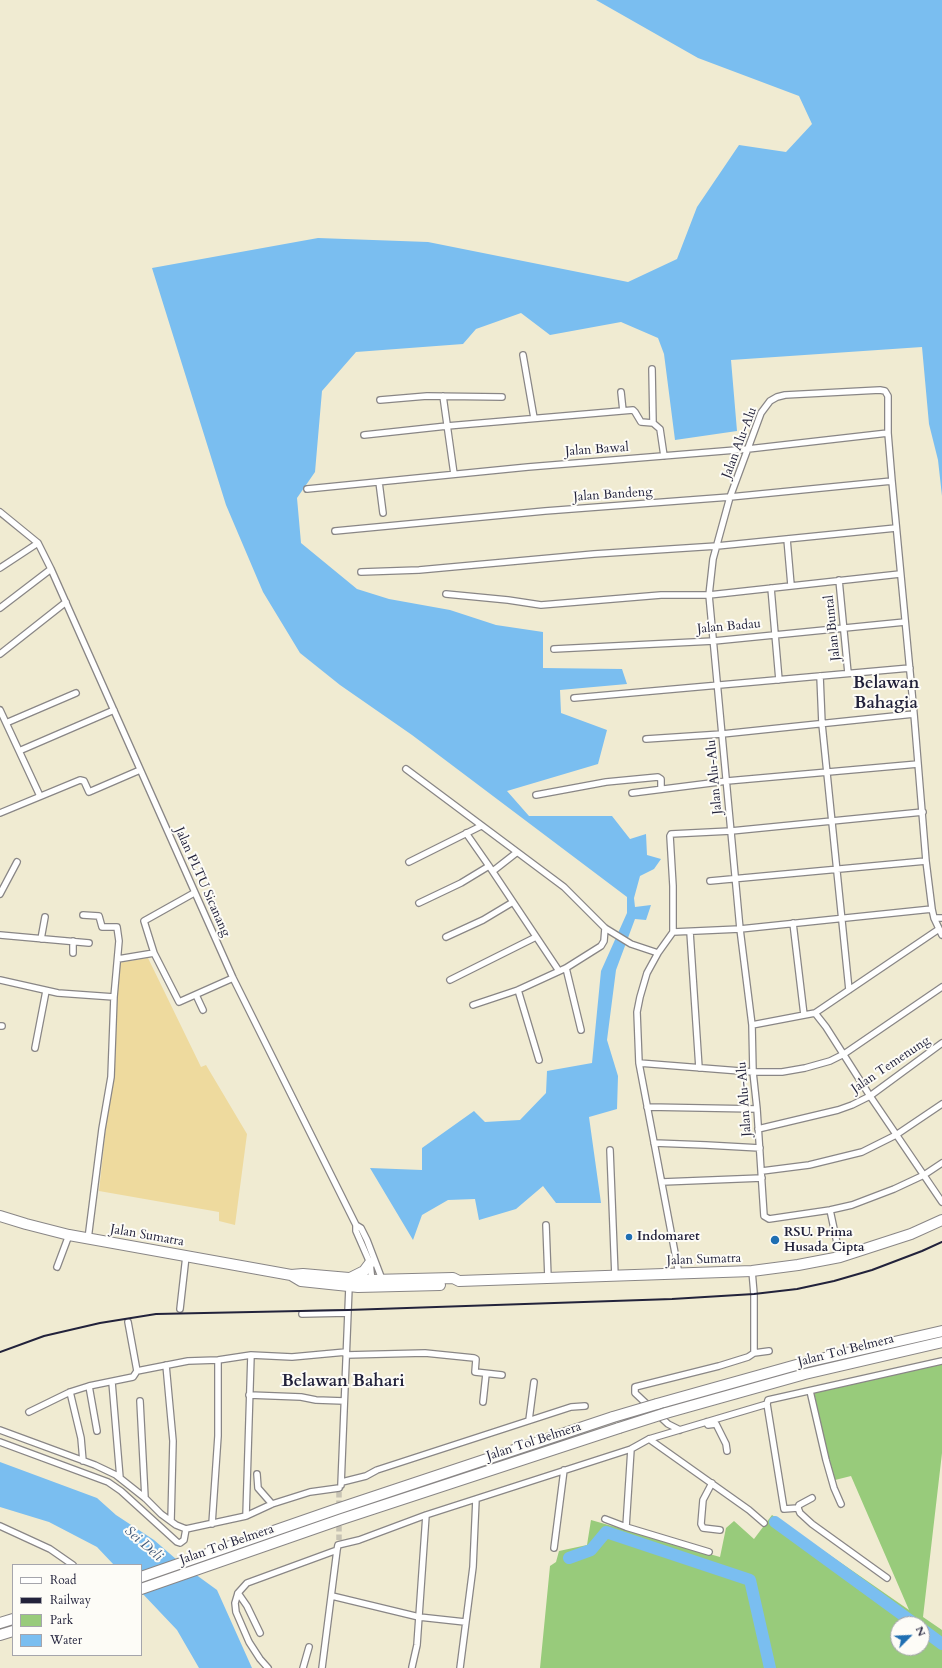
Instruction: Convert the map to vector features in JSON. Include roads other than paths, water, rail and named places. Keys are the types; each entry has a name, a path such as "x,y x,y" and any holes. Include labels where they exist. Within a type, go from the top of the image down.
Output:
{"highway":[{"name":"Jalan Sumatra","path":"0,1216 88,1239 291,1275 303,1274 348,1282 372,1284 453,1278 459,1281 752,1271 798,1265 840,1257 911,1234 942,1220"},
{"path":"348,1282 370,1263"},
{"name":"Jalan Tol Belmera","path":"142,1577 199,1556 613,1417 807,1362 942,1331"},
{"name":"Jalan Tol Belmera","path":"142,1589 666,1413 805,1374 942,1342"},
{"path":"0,1623 12,1619"},
{"path":"0,1635 12,1631"}],"street":[{"path":"523,354 534,418"},
{"path":"652,368 654,423"},
{"name":"Jalan Alu-Alu","path":"830,1210 767,1219 764,1216 763,1211 758,1109 753,1072 752,1025 740,929 726,781 710,595 711,569 730,497 761,413 770,401 777,397 786,395 880,390 885,391 888,396 888,433"},
{"path":"621,392 623,411"},
{"path":"380,400 443,396 502,397"},
{"path":"443,396 454,474"},
{"path":"364,435 534,418 634,411 641,422 654,423 658,426 661,431 664,456"},
{"path":"752,1025 815,1014 849,990 940,932 932,909 926,861 923,812 888,433"},
{"name":"Jalan Bawal","path":"307,489 454,474 748,449 888,433"},
{"name":"Jalan Bandeng","path":"335,531 545,511 730,497 892,481"},
{"path":"379,482 383,513"},
{"path":"0,512 38,543 0,568"},
{"path":"360,572 419,570 594,554 717,546 896,528"},
{"path":"787,539 791,585"},
{"name":"Jalan PLTU Sicanang","path":"38,543 66,602 233,978 356,1225 356,1231 370,1263 372,1284"},
{"path":"0,608 51,569"},
{"path":"446,594 541,605 661,595 710,595 900,574"},
{"name":"Jalan Buntal","path":"839,580 848,673"},
{"path":"771,588 780,680"},
{"path":"0,654 66,602"},
{"name":"Jalan Badau","path":"554,649 714,641 905,622"},
{"path":"574,698 910,668"},
{"path":"820,676 822,724 849,990"},
{"path":"6,723 76,693"},
{"path":"0,710 40,796"},
{"path":"20,751 114,710"},
{"path":"646,739 722,734 914,714"},
{"path":"632,792 726,781 918,764"},
{"path":"406,769 516,853 564,887 610,933 631,944 658,953"},
{"path":"0,813 80,780 84,781 88,791 93,792 140,770"},
{"path":"536,795 606,782 658,777 661,779 661,789"},
{"path":"678,1274 639,1062 637,1012 647,973 672,932 671,834 731,831 923,812"},
{"path":"408,862 481,826"},
{"path":"466,833 559,971"},
{"path":"493,872 516,853"},
{"path":"710,881 926,861"},
{"path":"0,894 17,862"},
{"path":"419,903 461,883 489,866"},
{"path":"194,893 144,921 154,953 177,1000 181,1002 233,978"},
{"path":"446,937 484,920 513,902"},
{"path":"672,932 740,929 932,909"},
{"path":"83,915 99,916 102,928 117,927 119,941 118,959 112,996 111,1076 102,1129 88,1239"},
{"path":"41,939 45,917"},
{"path":"934,918 942,918"},
{"path":"793,924 804,1015"},
{"path":"473,1005 518,990 566,968 601,946 604,941 604,928"},
{"path":"690,932 699,1068"},
{"path":"0,935 89,943"},
{"path":"450,980 536,937"},
{"path":"73,941 73,953"},
{"path":"118,959 154,953"},
{"path":"566,968 581,1030"},
{"path":"0,980 46,991 68,994 112,996"},
{"path":"639,1062 753,1072 782,1072 804,1068 830,1061 844,1054 942,987"},
{"path":"518,990 539,1060"},
{"path":"35,1048 46,991"},
{"path":"196,995 203,1010"},
{"path":"815,1014 821,1019 870,1096 942,1202"},
{"name":"Jalan Temenung","path":"758,1129 838,1110 870,1096 942,1043"},
{"path":"662,1182 762,1174 849,1156 877,1146 942,1104"},
{"path":"647,1108 758,1109"},
{"path":"654,1143 706,1144 760,1148"},
{"path":"610,1150 615,1276"},
{"path":"840,1257 830,1210 881,1195 924,1175 942,1163"},
{"path":"546,1224 548,1278"},
{"name":"Jalan PLTU Sicanang","path":"356,1225 361,1228 367,1240 383,1284"},
{"path":"57,1267 69,1235"},
{"path":"180,1309 186,1256"},
{"path":"752,1271 754,1294 754,1353"},
{"path":"0,1430 95,1465 120,1478 171,1521 186,1529 246,1516 272,1504 310,1492 339,1489 342,1482 348,1282"},
{"path":"302,1314 348,1313"},
{"path":"29,1412 70,1392 89,1386 133,1377 137,1371 128,1322"},
{"path":"679,1430 668,1424 635,1393 635,1387 719,1366 748,1357 754,1353 769,1351"},
{"path":"137,1371 188,1361 218,1360 251,1355 292,1357 346,1354 425,1353 474,1358 476,1359 475,1372 502,1375"},
{"path":"246,1516 251,1355"},
{"path":"212,1524 218,1436 218,1360"},
{"path":"268,1668 260,1660 249,1642 238,1617 235,1603 238,1592 244,1585 250,1582 338,1545 359,1540 426,1515 631,1449 651,1439 767,1404 769,1400 942,1361"},
{"path":"166,1365 173,1440 171,1521"},
{"path":"483,1402 486,1374"},
{"path":"112,1382 120,1478"},
{"path":"529,1420 534,1382"},
{"path":"89,1386 97,1431"},
{"path":"810,1391 826,1460 841,1504"},
{"path":"70,1392 81,1438 83,1461"},
{"path":"249,1395 301,1397 316,1400 344,1401"},
{"path":"140,1401 145,1498"},
{"path":"767,1404 784,1509 798,1508"},
{"path":"342,1482 366,1476 377,1470 525,1423 529,1420 571,1407 584,1406"},
{"path":"705,1422 708,1425 716,1424 726,1444 727,1451"},
{"path":"651,1439 764,1523"},
{"path":"0,1442 108,1482 121,1490 177,1542 180,1543 184,1540 186,1529"},
{"path":"626,1527 631,1449"},
{"path":"554,1548 564,1470"},
{"path":"257,1474 258,1488 272,1504"},
{"path":"712,1483 703,1500 701,1524 703,1528 720,1530"},
{"path":"798,1508 801,1503 812,1498"},
{"path":"460,1668 473,1567 476,1499"},
{"path":"798,1508 799,1512 812,1524 887,1578"},
{"path":"412,1667 417,1644 426,1515"},
{"path":"605,1519 626,1527 709,1552"},
{"path":"0,1526 50,1549 72,1564"},
{"path":"322,1668 338,1545"},
{"path":"238,1592 247,1606 260,1633"},
{"path":"332,1596 419,1617 465,1622"},
{"path":"302,1668 309,1647"}],"water":[{"path":"596,0 942,0 942,496 938,460 929,424 922,347 731,360 737,431 675,440 664,354 658,338 621,322 550,335 521,313 476,329 463,344 356,352 322,391 315,472 297,498 301,543 357,589 389,599 450,610 496,625 543,632 543,668 622,669 627,684 560,690 561,713 607,730 598,764 507,791 529,816 612,816 630,839 646,834 647,855 661,859 654,869 640,876 634,898 635,907 651,905 646,920 635,919 616,970 607,1040 618,1076 617,1109 589,1117 601,1203 556,1203 543,1186 516,1209 479,1220 475,1199 448,1200 422,1215 413,1240 370,1168 422,1170 422,1148 474,1111 485,1122 520,1120 546,1093 547,1071 592,1063 601,971 627,913 627,897 412,735 340,685 300,653 263,592 226,505 152,268 318,238 428,242 628,282 677,259 697,207 739,145 786,152 812,124 799,96 698,58"},
{"name":"Sei Deli","path":"0,1462 97,1498 116,1515 154,1540 184,1566 217,1590 252,1668 199,1668 177,1630 142,1593 142,1564 113,1564 97,1547 49,1522 0,1507"}],"waterway":[{"path":"775,1522 904,1616"},
{"path":"569,1558 591,1550 606,1532 750,1580 770,1668"},
{"path":"930,1635 942,1644"}],"tunnel":[{"path":"339,1490 339,1540"}],"railway":[{"path":"0,1352 44,1336 100,1323 156,1314 348,1310 672,1299 754,1294 797,1289 834,1281 872,1270 942,1242"}],"place":[{"name":"Indomaret","path":"629,1237"},
{"name":"RSU. Prima Husada Cipta","path":"775,1240"}],"district":[{"name":"Belawan Bahagia","path":"886,694"},
{"name":"Belawan Bahari","path":"343,1382"}]}
